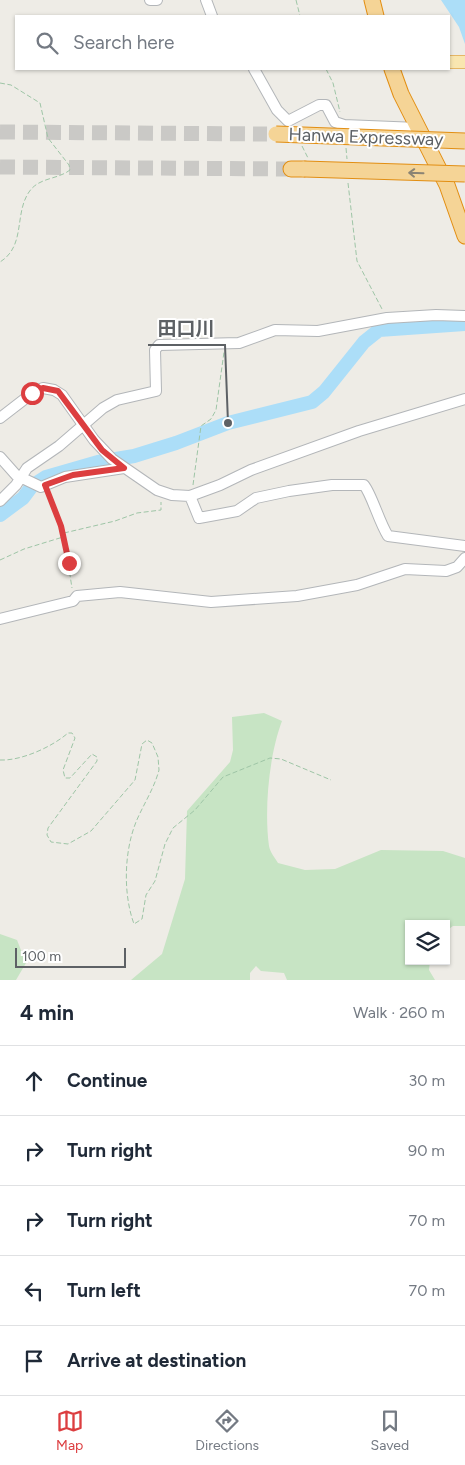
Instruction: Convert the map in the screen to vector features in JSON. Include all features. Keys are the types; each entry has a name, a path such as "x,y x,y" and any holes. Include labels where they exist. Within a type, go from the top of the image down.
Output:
{"highway":[{"path":"372,0 376,15"},
{"path":"392,70 401,94 447,186 465,236"},
{"name":"Hanwa Expressway","path":"271,134 465,141"},
{"name":"Hanwa Expressway","path":"297,169 465,174"}],"main road":[{"path":"450,62 465,62"}],"street":[{"path":"150,0 157,0"},
{"path":"206,0 212,15"},
{"path":"255,70 276,110 288,121 320,105 326,105 335,122 344,125 418,128"},
{"path":"0,501 24,478 28,468 59,446 103,408 117,400 156,391 157,346 239,343 275,330 318,331 388,318 436,315 465,316"},
{"path":"0,418 35,391 47,388 54,390 62,395 102,450 120,466 163,492 191,496 251,470 359,430 465,399"},
{"path":"0,457 10,470 42,486 73,475 120,466"},
{"path":"191,496 199,518 237,511 256,498 289,490 332,485 364,485 368,490 378,521 388,536 465,546"},
{"path":"0,619 73,601 77,596 120,592 211,602 297,596 357,585 405,569 446,571 457,567 465,558"}],"path":[{"path":"296,0 300,15"},
{"path":"326,70 333,83 344,125 347,160"},
{"path":"0,83 10,86 40,103 48,138 69,165 70,170 64,175 38,182 30,191 24,200 17,243 11,254 0,262"},
{"path":"348,179 357,261 369,288 388,318"},
{"path":"191,496 202,426 211,419 216,410 225,343"},
{"path":"42,486 63,533 73,601"},
{"path":"63,533 115,521 137,513 162,510 163,492"},
{"path":"0,560 24,549 64,537"},
{"path":"0,760 19,758 60,740 68,732 72,733 75,738 63,770 65,778 70,778 92,754 97,757 97,761 48,828 47,834 51,842 68,844 91,831 135,780 142,744 147,740 152,743 158,757 159,770 130,839 127,860 129,912 134,924 142,919 146,895 155,881 165,844 173,828 195,810 222,777 270,758 288,761 331,780"}],"green space":[{"path":"264,713 282,721 274,750 267,800 269,846 271,853 278,863 305,870 335,869 381,850 443,851 465,858 465,926 453,926 450,928 450,920 405,920 405,965 430,965 429,970 435,980 287,980 284,973 261,971 256,966 250,973 250,980 131,980 162,954 185,879 187,811 230,762 233,750 232,717"},
{"path":"0,934 17,940 26,963 16,980 0,980"}],"water":[{"path":"441,0 465,0 465,44 459,27"}],"waterway":[{"path":"0,515 23,498 32,486 46,477 98,462 134,456 176,443 228,423 312,402 324,392 364,342 379,330 465,324"}],"tunnel":[{"path":"0,132 267,134"},
{"path":"0,167 291,169"}],"place":[{"name":"田口川","path":"228,423"}],"route":[{"path":"32,393 43,388 58,391 102,450 124,468 73,475 60,478 45,485 61,526 69,563"}]}
